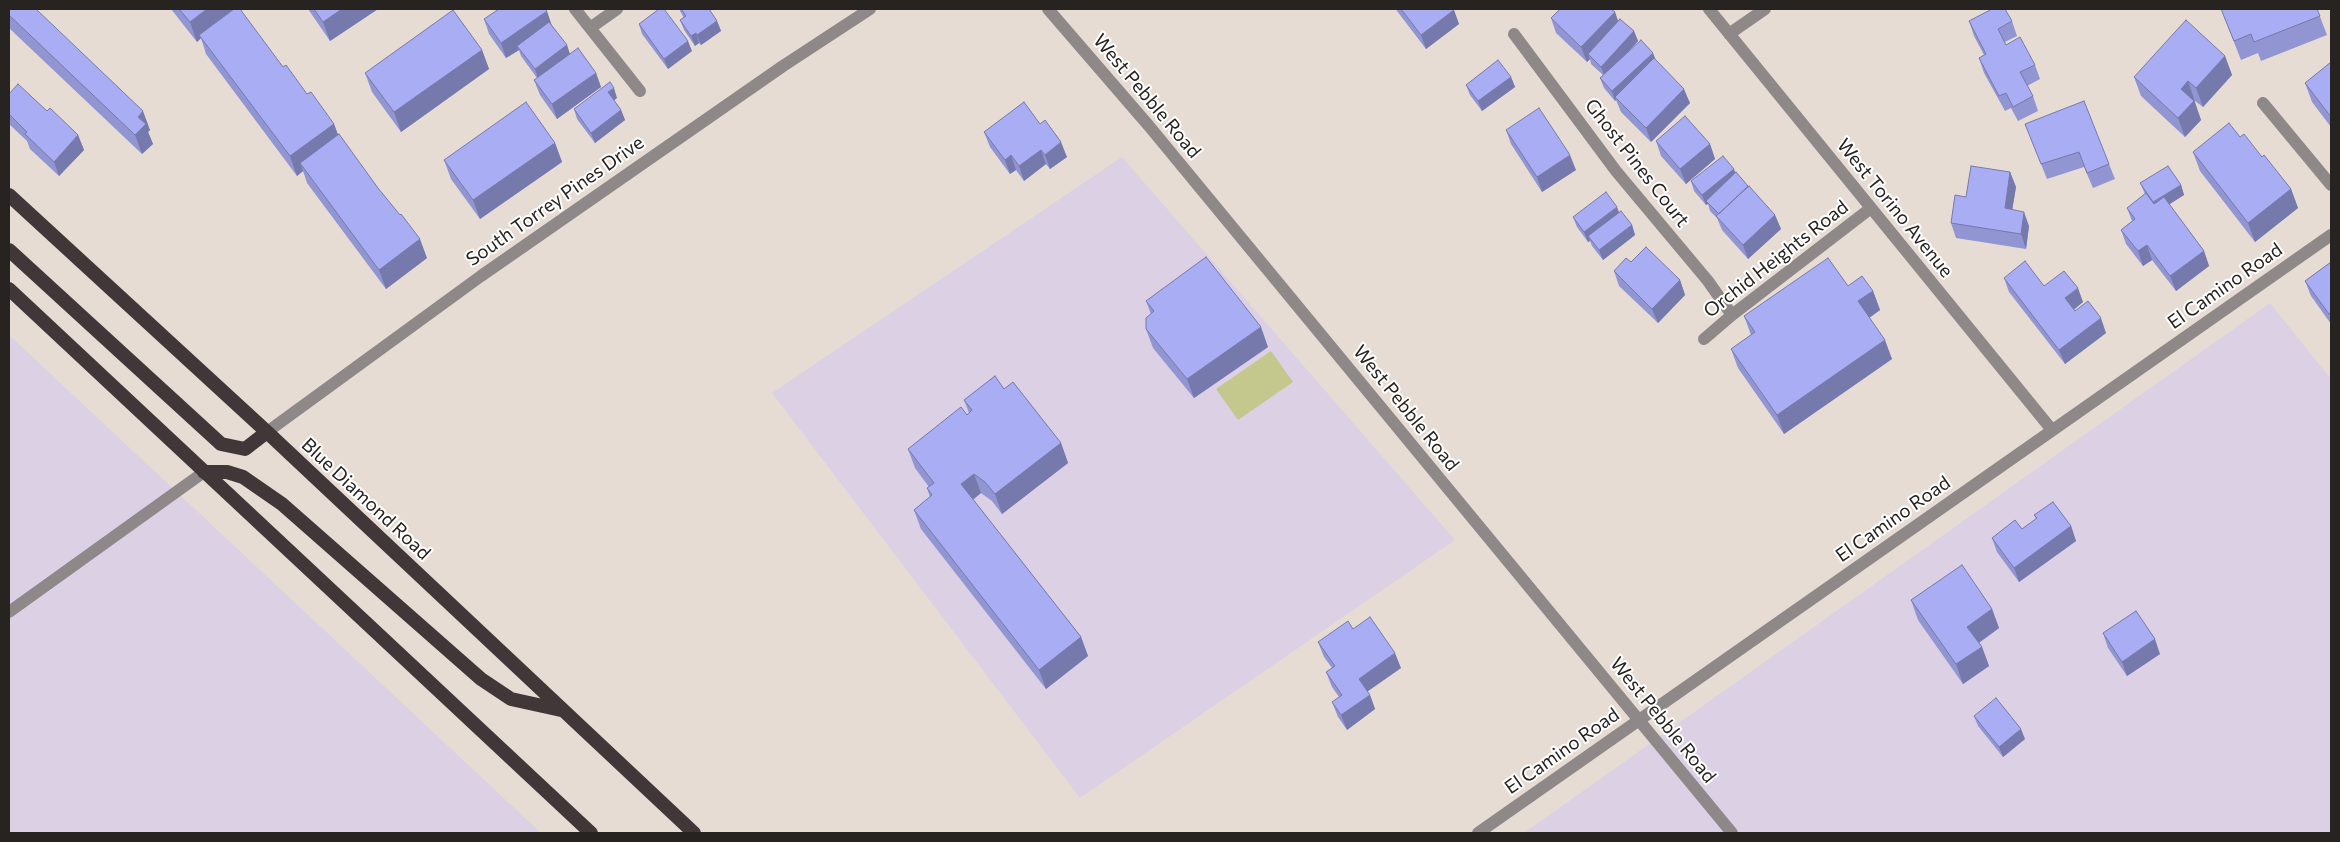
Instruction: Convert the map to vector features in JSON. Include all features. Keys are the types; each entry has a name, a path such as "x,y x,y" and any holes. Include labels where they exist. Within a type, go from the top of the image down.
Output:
{"highway":[{"name":"Blue Diamond Road","path":"9,195 267,432 694,833"},
{"path":"9,250 221,444 245,449 267,432"},
{"path":"9,289 591,833"},
{"path":"204,472 227,472 243,477 282,504 481,679 511,699 562,710"}],"street":[{"path":"575,9 640,91"},
{"path":"590,28 617,9"},
{"name":"South Torrey Pines Drive","path":"267,432 489,270 775,72 870,9"},
{"name":"West Pebble Road","path":"1048,9 1172,153 1732,833"},
{"name":"West Torino Avenue","path":"1709,9 2052,430"},
{"path":"1729,34 1765,9"},
{"name":"Ghost Pines Court","path":"1514,34 1616,171 1708,281 1732,315"},
{"path":"2263,102 2331,185"},
{"name":"Orchid Heights Road","path":"1704,339 1732,315 1871,208"},
{"name":"El Camino Road","path":"1478,833 2331,235"},
{"path":"9,612 204,472"}],"shaded area":[{"path":"1122,157 1455,540 1080,798 772,393"},
{"path":"2270,303 2331,379 2331,833 1524,833"},
{"path":"9,335 541,833 9,833"}],"green space":[{"path":"1271,351 1293,382 1238,420 1216,389"}],"building":[{"path":"9,9 36,9 143,111 138,117 146,124 135,135 9,15"},
{"path":"179,9 207,9 190,22"},
{"path":"234,9 240,9 283,67 286,65 307,94 311,92 334,124 290,156 199,35"},
{"path":"314,9 342,9 323,22"},
{"path":"499,9 545,9 547,11 501,43 484,19"},
{"path":"659,9 664,9 688,41 664,59 639,24"},
{"path":"681,9 709,9 717,21 697,35 696,33 691,36 680,20 686,16"},
{"path":"1401,9 1453,9 1454,10 1421,35"},
{"path":"1560,9 1611,9 1615,12 1581,47 1551,18"},
{"path":"1992,9 2005,9 2012,21 1998,29 2006,45 2020,37 2035,65 2020,72 2033,96 2013,107 2006,93 1999,96 1979,58 1986,54 1969,21"},
{"path":"2221,9 2317,9 2320,16 2254,42 2251,34 2234,41"},
{"path":"453,10 482,50 394,112 365,73"},
{"path":"1620,19 1634,31 1601,67 1588,54"},
{"path":"2186,20 2225,56 2196,88 2188,81 2181,89 2194,101 2178,118 2134,77"},
{"path":"549,22 567,45 535,69 517,46"},
{"path":"1641,40 1653,53 1612,91 1600,78"},
{"path":"578,48 596,73 552,104 534,80"},
{"path":"1654,58 1684,89 1646,128 1615,97"},
{"path":"1498,60 1511,77 1478,101 1466,85"},
{"path":"2331,62 2331,117 2305,83"},
{"path":"610,82 614,88 608,92 621,110 591,133 574,109"},
{"path":"18,84 47,111 50,108 78,135 54,162 25,134 27,132 9,114 9,94"},
{"path":"2084,101 2109,164 2087,173 2079,152 2041,164 2025,124"},
{"path":"526,102 555,143 473,200 444,160"},
{"path":"1024,102 1040,124 1045,120 1061,142 1045,155 1041,150 1019,166 1011,155 1005,160 984,132"},
{"path":"1539,108 1570,155 1537,177 1506,130"},
{"path":"1685,116 1710,144 1680,169 1656,141"},
{"path":"2229,123 2240,137 2244,134 2262,157 2264,155 2291,189 2248,223 2193,152"},
{"path":"339,134 378,188 420,239 379,270 300,163"},
{"path":"1723,156 1734,169 1702,195 1691,181"},
{"path":"1971,166 2010,172 2005,208 2024,212 2021,234 1951,223 1955,195 1966,197"},
{"path":"2168,166 2181,185 2153,202 2140,183"},
{"path":"1736,172 1748,186 1719,214 1706,201"},
{"path":"1749,186 1775,215 1743,245 1716,216"},
{"path":"1606,192 1617,207 1584,232 1573,217"},
{"path":"2146,193 2154,204 2164,197 2204,251 2170,276 2147,245 2138,251 2121,230 2135,219 2127,208"},
{"path":"1621,211 1632,225 1599,250 1588,236"},
{"path":"1646,247 1680,280 1652,309 1614,271 1626,258 1631,262"},
{"path":"1206,257 1261,327 1187,379 1146,329 1146,318 1154,311 1146,301"},
{"path":"1828,258 1848,286 1862,276 1873,291 1858,301 1885,340 1777,415 1731,349 1755,332 1744,316"},
{"path":"2025,261 2044,286 2064,271 2078,288 2065,298 2075,311 2088,301 2101,318 2059,350 2004,278"},
{"path":"2331,262 2331,313 2329,314 2305,281"},
{"path":"995,376 1004,389 1013,382 1061,443 995,494 985,482 974,474 961,484 1081,637 1039,670 914,510 932,495 927,488 934,483 908,449 961,407 967,415 972,410 964,400"},
{"path":"2053,502 2071,526 2014,568 1992,538 2015,520 2022,529 2037,518 2034,515"},
{"path":"1962,565 1992,609 1967,627 1982,647 1956,664 1911,600"},
{"path":"2136,611 2155,639 2122,662 2103,633"},
{"path":"1370,617 1395,653 1359,679 1370,695 1341,715 1332,702 1342,695 1326,672 1335,666 1318,642 1348,621 1353,629"},
{"path":"1996,698 2021,729 1999,747 1974,716"}]}
